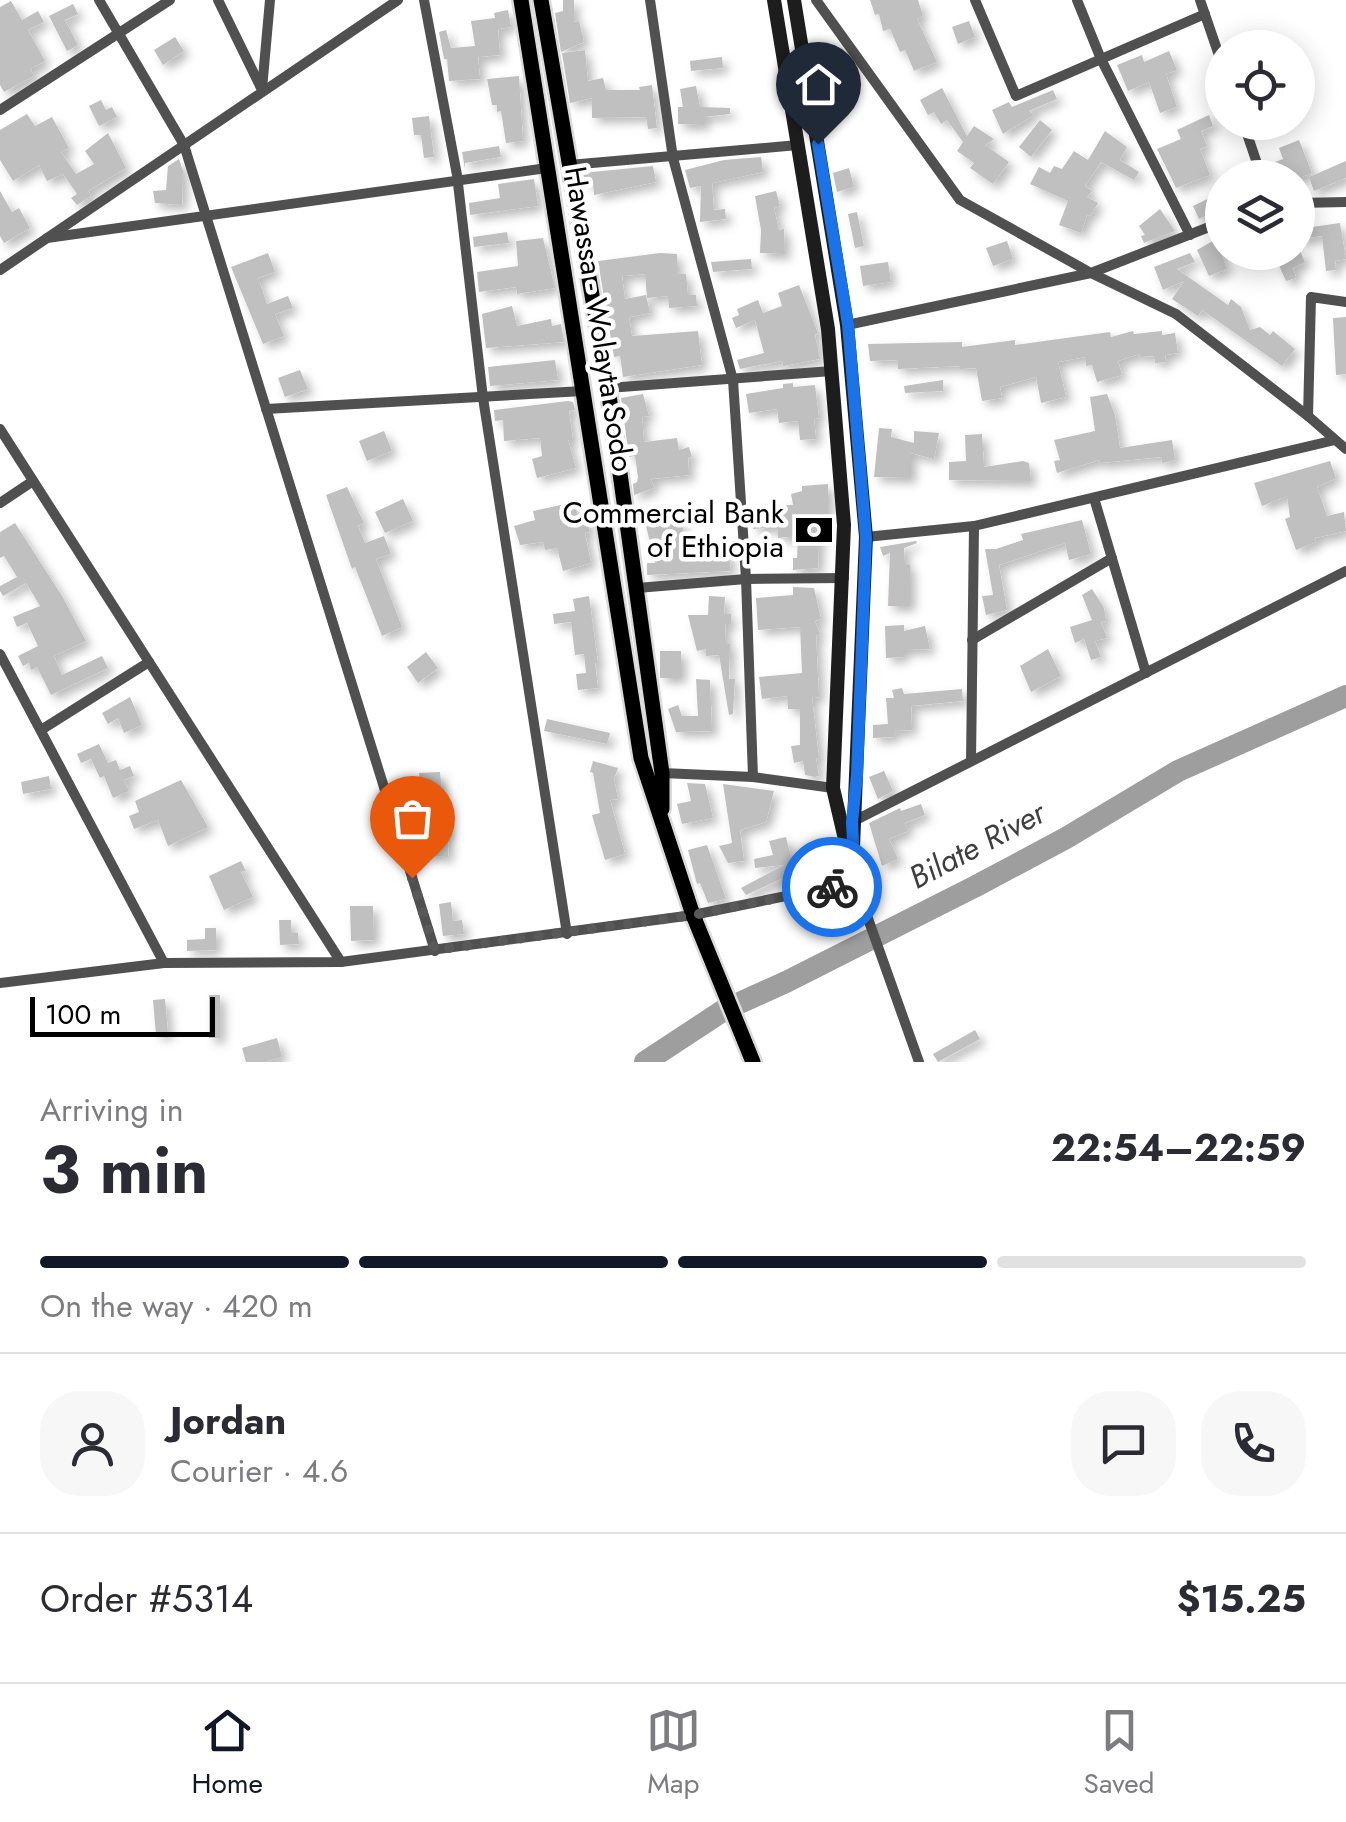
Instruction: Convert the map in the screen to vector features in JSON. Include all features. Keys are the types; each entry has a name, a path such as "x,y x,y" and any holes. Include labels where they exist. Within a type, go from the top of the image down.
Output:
{"main road":[{"name":"Hawassa - Wolayta Sodo","path":"521,0 640,758 694,915 753,1062"},
{"name":"Hawassa - Wolayta Sodo","path":"541,0 608,388 662,773 662,822"},
{"path":"774,0 832,371 844,525 833,788 855,882"},
{"path":"794,0 848,324 866,538 852,822 855,882"},
{"path":"548,168 569,165"},
{"path":"582,391 608,388"},
{"path":"614,590 636,588"}],"street":[{"path":"99,0 184,145 435,950"},
{"path":"0,110 170,0"},
{"path":"218,0 262,90"},
{"path":"262,90 270,0"},
{"path":"1,266 398,0"},
{"path":"424,0 457,181 482,398 567,934"},
{"path":"650,0 673,158 733,380 753,777"},
{"path":"816,0 960,200 1091,273 1176,314 1346,450"},
{"path":"975,0 1016,96 1206,14"},
{"path":"1077,0 1101,59 1190,235"},
{"path":"1200,0 1211,30"},
{"path":"569,165 798,145"},
{"path":"46,238 548,168"},
{"path":"1315,203 1346,202"},
{"path":"848,324 1091,273 1205,229"},
{"path":"1308,416 1311,297 1346,302"},
{"path":"608,388 832,371"},
{"path":"266,408 582,391"},
{"path":"0,429 341,962"},
{"path":"866,538 974,526 1335,440"},
{"path":"0,503 34,482"},
{"path":"1094,498 1146,672"},
{"path":"971,761 974,526"},
{"path":"972,640 1112,558"},
{"path":"852,822 1346,571"},
{"path":"636,588 746,579 844,578"},
{"path":"0,654 164,963"},
{"path":"41,730 149,662"},
{"path":"662,773 753,777 833,788"},
{"path":"0,983 164,963 341,962 694,915 855,882 919,1062"}],"building":[{"path":"563,0 574,0 574,22 579,21 584,42 561,52 555,13 563,11"},
{"path":"870,0 918,0 923,16 917,19 937,62 914,71 890,29 883,31"},
{"path":"11,1 22,20 38,11 44,22 28,30 45,61 30,69 34,76 4,92 0,85 0,7"},
{"path":"73,4 78,14 65,20 78,45 67,51 49,16"},
{"path":"508,10 511,27 498,29 500,55 478,57 480,79 449,81 439,32 446,30 451,48 475,46 471,21 495,18 494,13"},
{"path":"969,21 975,37 958,44 952,27"},
{"path":"175,37 184,51 163,65 154,50"},
{"path":"585,50 588,81 603,78 606,90 640,90 639,87 652,85 657,128 648,129 646,117 592,118 592,98 570,103 562,53"},
{"path":"1169,51 1177,70 1166,74 1177,107 1160,113 1149,82 1128,91 1117,65 1142,55 1144,62"},
{"path":"722,57 723,68 691,71 690,61"},
{"path":"519,76 523,141 506,143 501,111 497,112 497,105 492,105 487,79"},
{"path":"696,86 700,107 730,108 730,114 704,117 704,125 678,124 678,107 683,107 680,89"},
{"path":"942,88 967,136 974,126 994,139 985,145 1009,162 993,184 970,168 974,163 957,151 963,142 947,120 941,124 934,112 928,115 920,100"},
{"path":"1053,90 1057,99 1029,111 1034,115 1003,134 992,110 1009,102 1012,107"},
{"path":"101,100 106,110 112,107 117,117 99,126 89,106"},
{"path":"27,114 35,126 52,117 69,148 61,152 76,174 94,164 85,151 108,133 126,168 88,191 91,196 77,205 71,198 77,194 63,174 47,181 39,165 13,181 0,160 0,130"},
{"path":"429,116 434,157 424,158 421,135 414,135 412,118"},
{"path":"1205,117 1205,129 1201,131 1207,146 1200,149 1205,177 1176,188 1157,149 1181,139 1177,130"},
{"path":"1040,120 1052,130 1031,157 1019,147"},
{"path":"1105,131 1127,147 1120,160 1139,172 1134,180 1101,162 1085,186 1092,191 1087,197 1098,203 1087,215 1081,233 1059,225 1068,201 1030,184 1039,167 1050,173 1054,166 1062,169 1074,151 1088,160"},
{"path":"1299,140 1307,160 1280,160 1279,148"},
{"path":"499,146 501,157 465,163 465,169 462,152"},
{"path":"761,157 763,172 712,183 714,210 725,209 726,219 700,222 701,186 690,188 685,170 724,160"},
{"path":"179,159 183,171 182,205 155,203 153,191 166,190 168,166"},
{"path":"1346,161 1346,178 1315,191 1315,174"},
{"path":"653,166 656,182 594,195 593,181 584,182 582,173"},
{"path":"849,168 854,187 837,192 833,173"},
{"path":"534,179 538,206 470,215 469,203 500,198 498,184"},
{"path":"0,191 12,212 19,208 30,228 4,243 0,236"},
{"path":"776,191 780,206 774,208 779,230 784,229 785,254 760,253 761,230 755,196"},
{"path":"1205,200 1205,216 1199,219 1193,206"},
{"path":"1160,209 1175,231 1144,243 1141,236 1145,235 1139,226"},
{"path":"857,212 864,246 855,248 848,214"},
{"path":"1340,223 1346,259 1335,261 1336,270 1326,271 1322,236 1315,237 1315,227"},
{"path":"507,232 509,243 474,247 473,237"},
{"path":"543,238 555,288 517,294 516,287 479,292 477,272 518,266 516,241"},
{"path":"1007,241 1013,259 993,266 986,248"},
{"path":"1205,245 1205,267 1197,250"},
{"path":"268,253 275,272 258,278 267,304 288,296 293,308 275,314 284,336 263,344 231,267"},
{"path":"1190,253 1195,262 1177,269 1228,305 1231,299 1241,307 1250,330 1260,327 1270,335 1273,331 1295,349 1282,366 1202,310 1198,316 1172,299 1184,281 1163,290 1154,267"},
{"path":"677,254 677,274 686,274 688,295 696,295 697,306 669,308 668,296 647,298 645,274 622,276 625,299 646,295 650,313 629,317 632,336 698,331 702,365 623,377 620,356 614,357 598,261"},
{"path":"751,259 752,269 713,272 711,262"},
{"path":"888,262 891,282 863,286 860,266"},
{"path":"1281,270 1294,270 1296,278 1286,281"},
{"path":"799,285 818,333 815,335 820,359 740,369 737,360 764,353 755,320 736,328 732,318 739,315 737,309 758,300 763,313 782,306 778,293"},
{"path":"512,306 517,326 551,319 552,326 561,324 564,342 486,348 482,314"},
{"path":"1346,317 1346,374 1336,375 1333,318"},
{"path":"1133,331 1175,333 1178,353 1165,355 1166,362 1155,363 1154,356 1139,354 1118,361 1122,375 1097,382 1085,357 1058,362 1066,397 1041,403 1036,377 1000,387 1002,398 982,401 976,368 898,369 897,360 870,361 868,344 962,342 962,347 1015,340 1015,345 1110,332 1111,337"},
{"path":"555,360 558,380 490,386 488,367"},
{"path":"300,370 308,389 285,397 278,378"},
{"path":"943,380 943,391 905,393 904,386"},
{"path":"793,383 793,387 815,385 819,418 814,419 816,439 800,440 798,421 779,423 777,409 749,413 746,394"},
{"path":"643,394 649,416 642,417 644,442 677,438 679,450 689,447 692,457 688,458 689,475 651,479 654,488 634,495 633,484 638,477 635,456 629,457 621,398"},
{"path":"1107,394 1120,448 1172,440 1175,460 1099,460 1057,473 1054,461 1060,460 1054,440 1095,431 1090,397"},
{"path":"573,402 575,410 569,411 573,440 568,440 576,468 537,478 532,459 542,456 540,438 504,441 503,420 495,421 494,410"},
{"path":"879,428 892,429 891,437 914,443 914,431 939,433 934,459 911,453 911,478 874,477"},
{"path":"384,431 392,451 367,461 359,441"},
{"path":"982,434 984,467 1023,461 1029,463 1031,481 949,480 949,462 966,461 965,435"},
{"path":"1330,461 1336,478 1317,487 1327,516 1344,512 1346,531 1315,538 1316,542 1296,550 1285,519 1290,517 1287,496 1262,506 1254,483"},
{"path":"828,484 828,514 820,514 818,568 793,570 798,536 778,538 777,527 753,529 753,506 793,505 791,494 802,491 802,486"},
{"path":"347,487 364,523 358,526 365,543 384,536 391,554 376,559 402,627 382,636 355,567 352,569 326,495"},
{"path":"403,499 413,521 385,533 375,512"},
{"path":"575,502 577,513 585,511 591,563 563,571 557,548 545,550 543,542 520,545 514,526 535,520 533,511"},
{"path":"661,520 661,524 682,521 686,557 728,551 731,571 647,575 647,563 655,563 645,522"},
{"path":"1082,520 1091,554 1069,560 1065,543 999,565 1007,610 986,615 982,596 993,595 985,549 1023,540 1021,534"},
{"path":"15,523 86,641 54,656 62,675 102,656 108,668 51,695 37,667 31,670 29,663 23,666 18,656 38,646 27,623 17,627 13,617 40,606 26,583 3,596 0,591 0,586 17,577 4,556 0,558 0,532"},
{"path":"916,541 904,548 905,565 910,565 910,606 888,606 890,553 883,556 880,547"},
{"path":"793,587 814,588 821,619 815,621 820,634 816,636 819,697 812,698 819,758 819,776 815,777 805,775 803,761 794,763 791,746 800,745 800,709 788,709 787,696 762,699 759,677 802,673 800,627 758,630 756,598 793,595"},
{"path":"1092,589 1104,608 1106,621 1101,622 1107,638 1095,641 1101,657 1091,660 1084,639 1075,643 1070,627 1092,620 1082,595"},
{"path":"589,596 598,688 578,690 576,674 586,673 584,654 575,655 571,622 554,624 553,614 575,611 573,599"},
{"path":"709,596 725,597 724,614 731,614 731,624 725,624 726,644 730,644 729,679 735,679 733,714 729,715 719,655 706,656 706,649 697,651 688,615 708,615"},
{"path":"904,625 904,631 925,626 930,649 903,650 903,657 886,658 885,626"},
{"path":"1048,649 1061,676 1031,692 1020,666"},
{"path":"660,651 681,651 681,678 660,678"},
{"path":"426,652 438,668 418,683 407,667"},
{"path":"696,679 710,680 712,731 676,732 668,709 678,705 682,716 698,716"},
{"path":"902,688 904,694 962,689 963,701 911,706 912,730 894,731 894,737 873,738 873,725 888,724 886,698 894,698 892,690"},
{"path":"130,697 142,725 124,733 118,718 108,724 102,713"},
{"path":"547,719 610,733 607,744 544,731"},
{"path":"99,744 108,763 116,760 120,770 130,766 134,776 124,780 129,791 113,798 91,759 81,763 77,754"},
{"path":"593,761 618,768 614,779 618,799 610,800 625,854 605,860 592,815 600,813 590,772"},
{"path":"884,771 893,791 878,799 869,777"},
{"path":"440,772 442,792 421,794 419,773"},
{"path":"49,776 51,789 23,794 21,782"},
{"path":"181,780 208,827 168,846 158,820 134,829 129,816 139,812 135,801"},
{"path":"687,783 705,784 713,818 682,824 677,804 691,801"},
{"path":"723,784 774,791 766,822 740,830 744,861 728,863 719,846 732,843"},
{"path":"921,804 925,815 905,823 908,831 889,839 898,859 882,866 869,823 900,808 901,811"},
{"path":"428,821 449,823 448,857 426,856"},
{"path":"786,837 792,861 805,855 809,866 746,895 741,888 784,865 755,868 754,859 773,855 769,841"},
{"path":"707,845 726,899 708,903 700,883 697,884 688,850"},
{"path":"241,861 246,871 241,872 253,897 224,910 209,876"},
{"path":"451,902 453,921 462,920 464,934 443,936 439,904"},
{"path":"350,906 373,906 374,940 351,941"},
{"path":"279,920 291,920 291,933 298,933 299,944 280,945"},
{"path":"205,928 216,928 216,950 187,951 187,940 205,939"},
{"path":"209,995 220,995 220,1038 209,1038"},
{"path":"165,999 168,1034 156,1035 153,1000"},
{"path":"975,1030 980,1039 938,1062 933,1054"},
{"path":"277,1038 282,1057 246,1062 242,1048"}],"waterway":[{"name":"Bilate River","path":"645,1062 724,1010 976,886 1178,771 1346,696"}],"way so far":[{"path":"412,878 435,950 694,915 832,887"}],"place":[{"name":"Commercial Bank of Ethiopia","path":"814,530"}],"route":[{"path":"818,144 848,324 866,538 852,822 855,882 832,887"}]}
